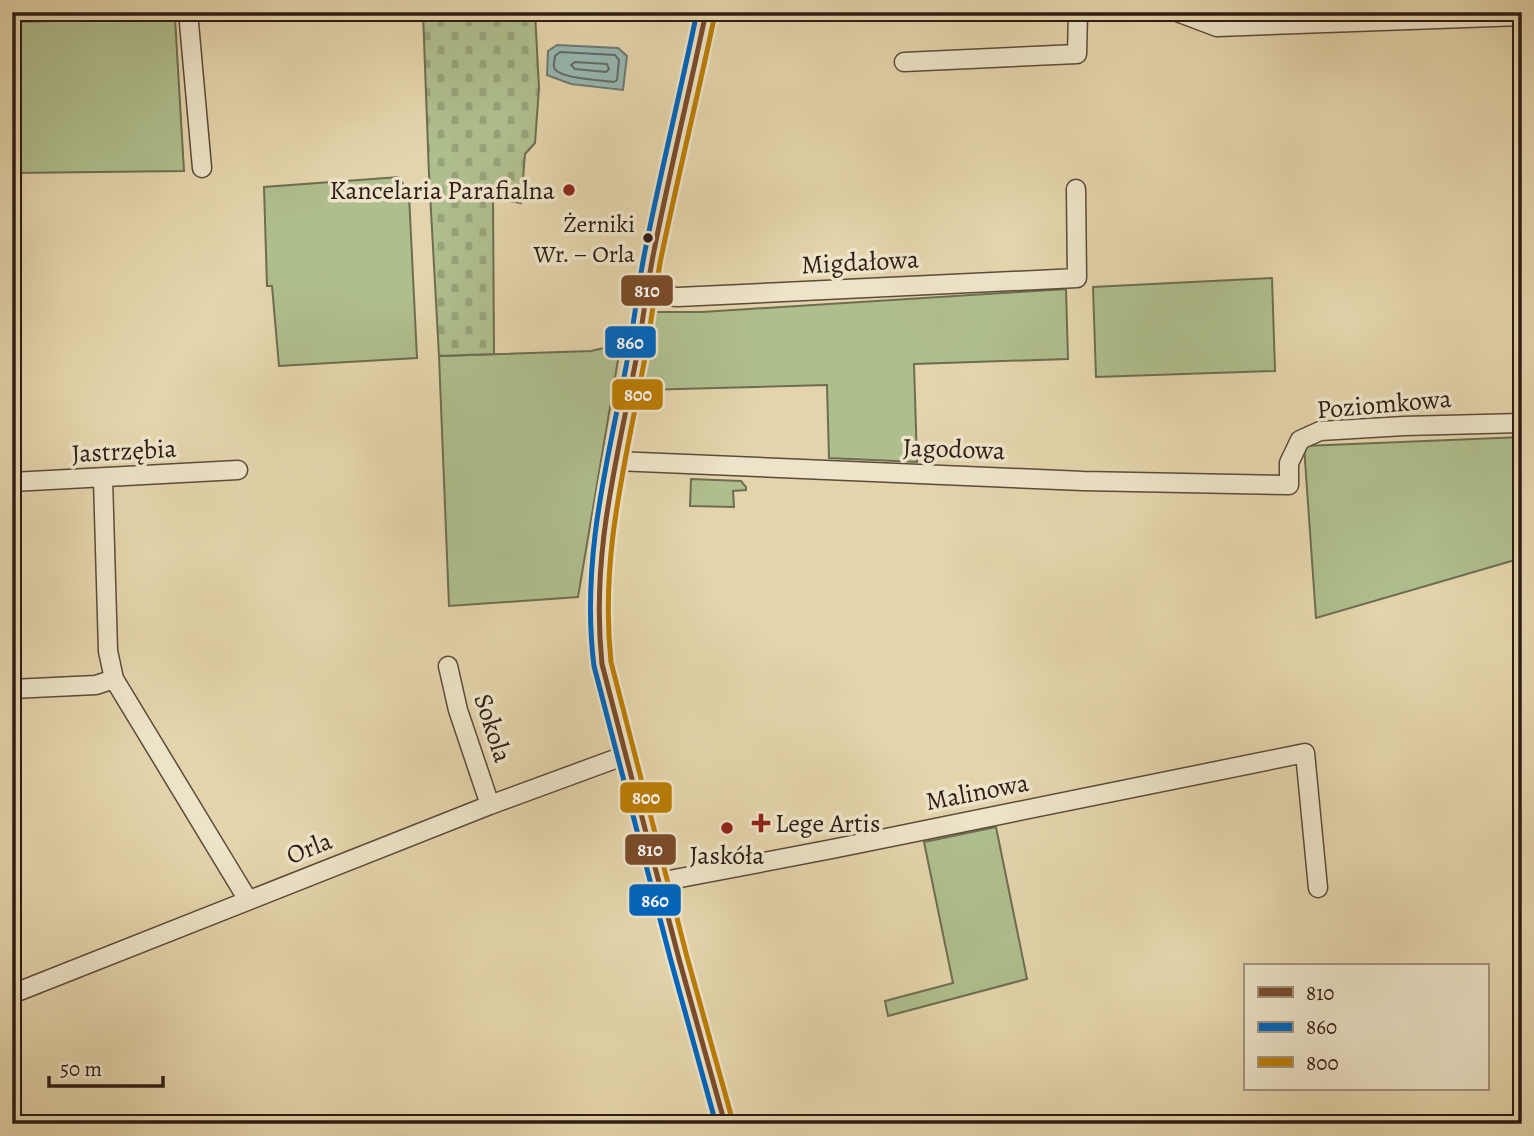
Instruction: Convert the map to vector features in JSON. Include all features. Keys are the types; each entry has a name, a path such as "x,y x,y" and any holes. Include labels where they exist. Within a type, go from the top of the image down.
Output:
{"street":[{"path":"188,12 202,168"},
{"path":"706,12 645,295 601,544 596,602 602,664 725,1124"},
{"path":"904,62 1077,54 1078,12"},
{"path":"1177,12 1217,27 1522,16"},
{"name":"Migdałowa","path":"645,295 691,296 1077,278 1076,189"},
{"name":"Poziomkowa","path":"1289,485 1289,463 1300,440 1320,431 1522,423"},
{"name":"Jagodowa","path":"616,461 1083,481 1289,485"},
{"name":"Jastrzębia","path":"12,482 238,470"},
{"path":"103,479 108,651 114,679 248,900"},
{"name":"Sokola","path":"448,666 458,710 490,805"},
{"path":"12,689 96,685 114,679"},
{"name":"Malinowa","path":"659,882 1305,753 1318,888"},
{"name":"Orla","path":"12,994 490,805 626,755"}],"green space":[{"path":"423,12 535,12 539,88 535,143 525,154 521,203 493,198 494,354 439,356"},
{"path":"175,18 184,171 12,173 12,22"},
{"path":"399,177 409,195 417,358 279,366 272,286 267,286 264,187"},
{"path":"1272,278 1275,371 1096,377 1093,287"},
{"path":"1066,289 1068,359 914,364 917,462 829,458 827,385 643,390 656,312 702,312"},
{"path":"613,346 618,360 578,597 449,606 439,356 591,351"},
{"path":"1522,437 1522,558 1316,618 1304,446"},
{"path":"691,479 741,481 746,490 733,491 734,507 690,506"},
{"path":"996,827 1027,979 888,1016 885,1001 953,983 924,842"}],"water":[{"path":"557,45 618,48 627,56 623,90 571,84 547,75 548,51"}],"transit line":[{"name":"860","path":"697,12 644,256 604,478 593,553 591,628 594,666 716,1124"},
{"name":"810","path":"706,12 653,256 613,477 602,550 599,625 602,664 725,1124"},
{"name":"800","path":"715,14 661,258 622,478 611,550 608,624 611,662 687,957 733,1122"}],"place":[{"name":"Kancelaria Parafialna","path":"569,190"},
{"name":"Żerniki Wr. – Orla","path":"648,238"},
{"name":"Lege Artis","path":"761,823"},
{"name":"Jaskóła","path":"727,828"}]}
